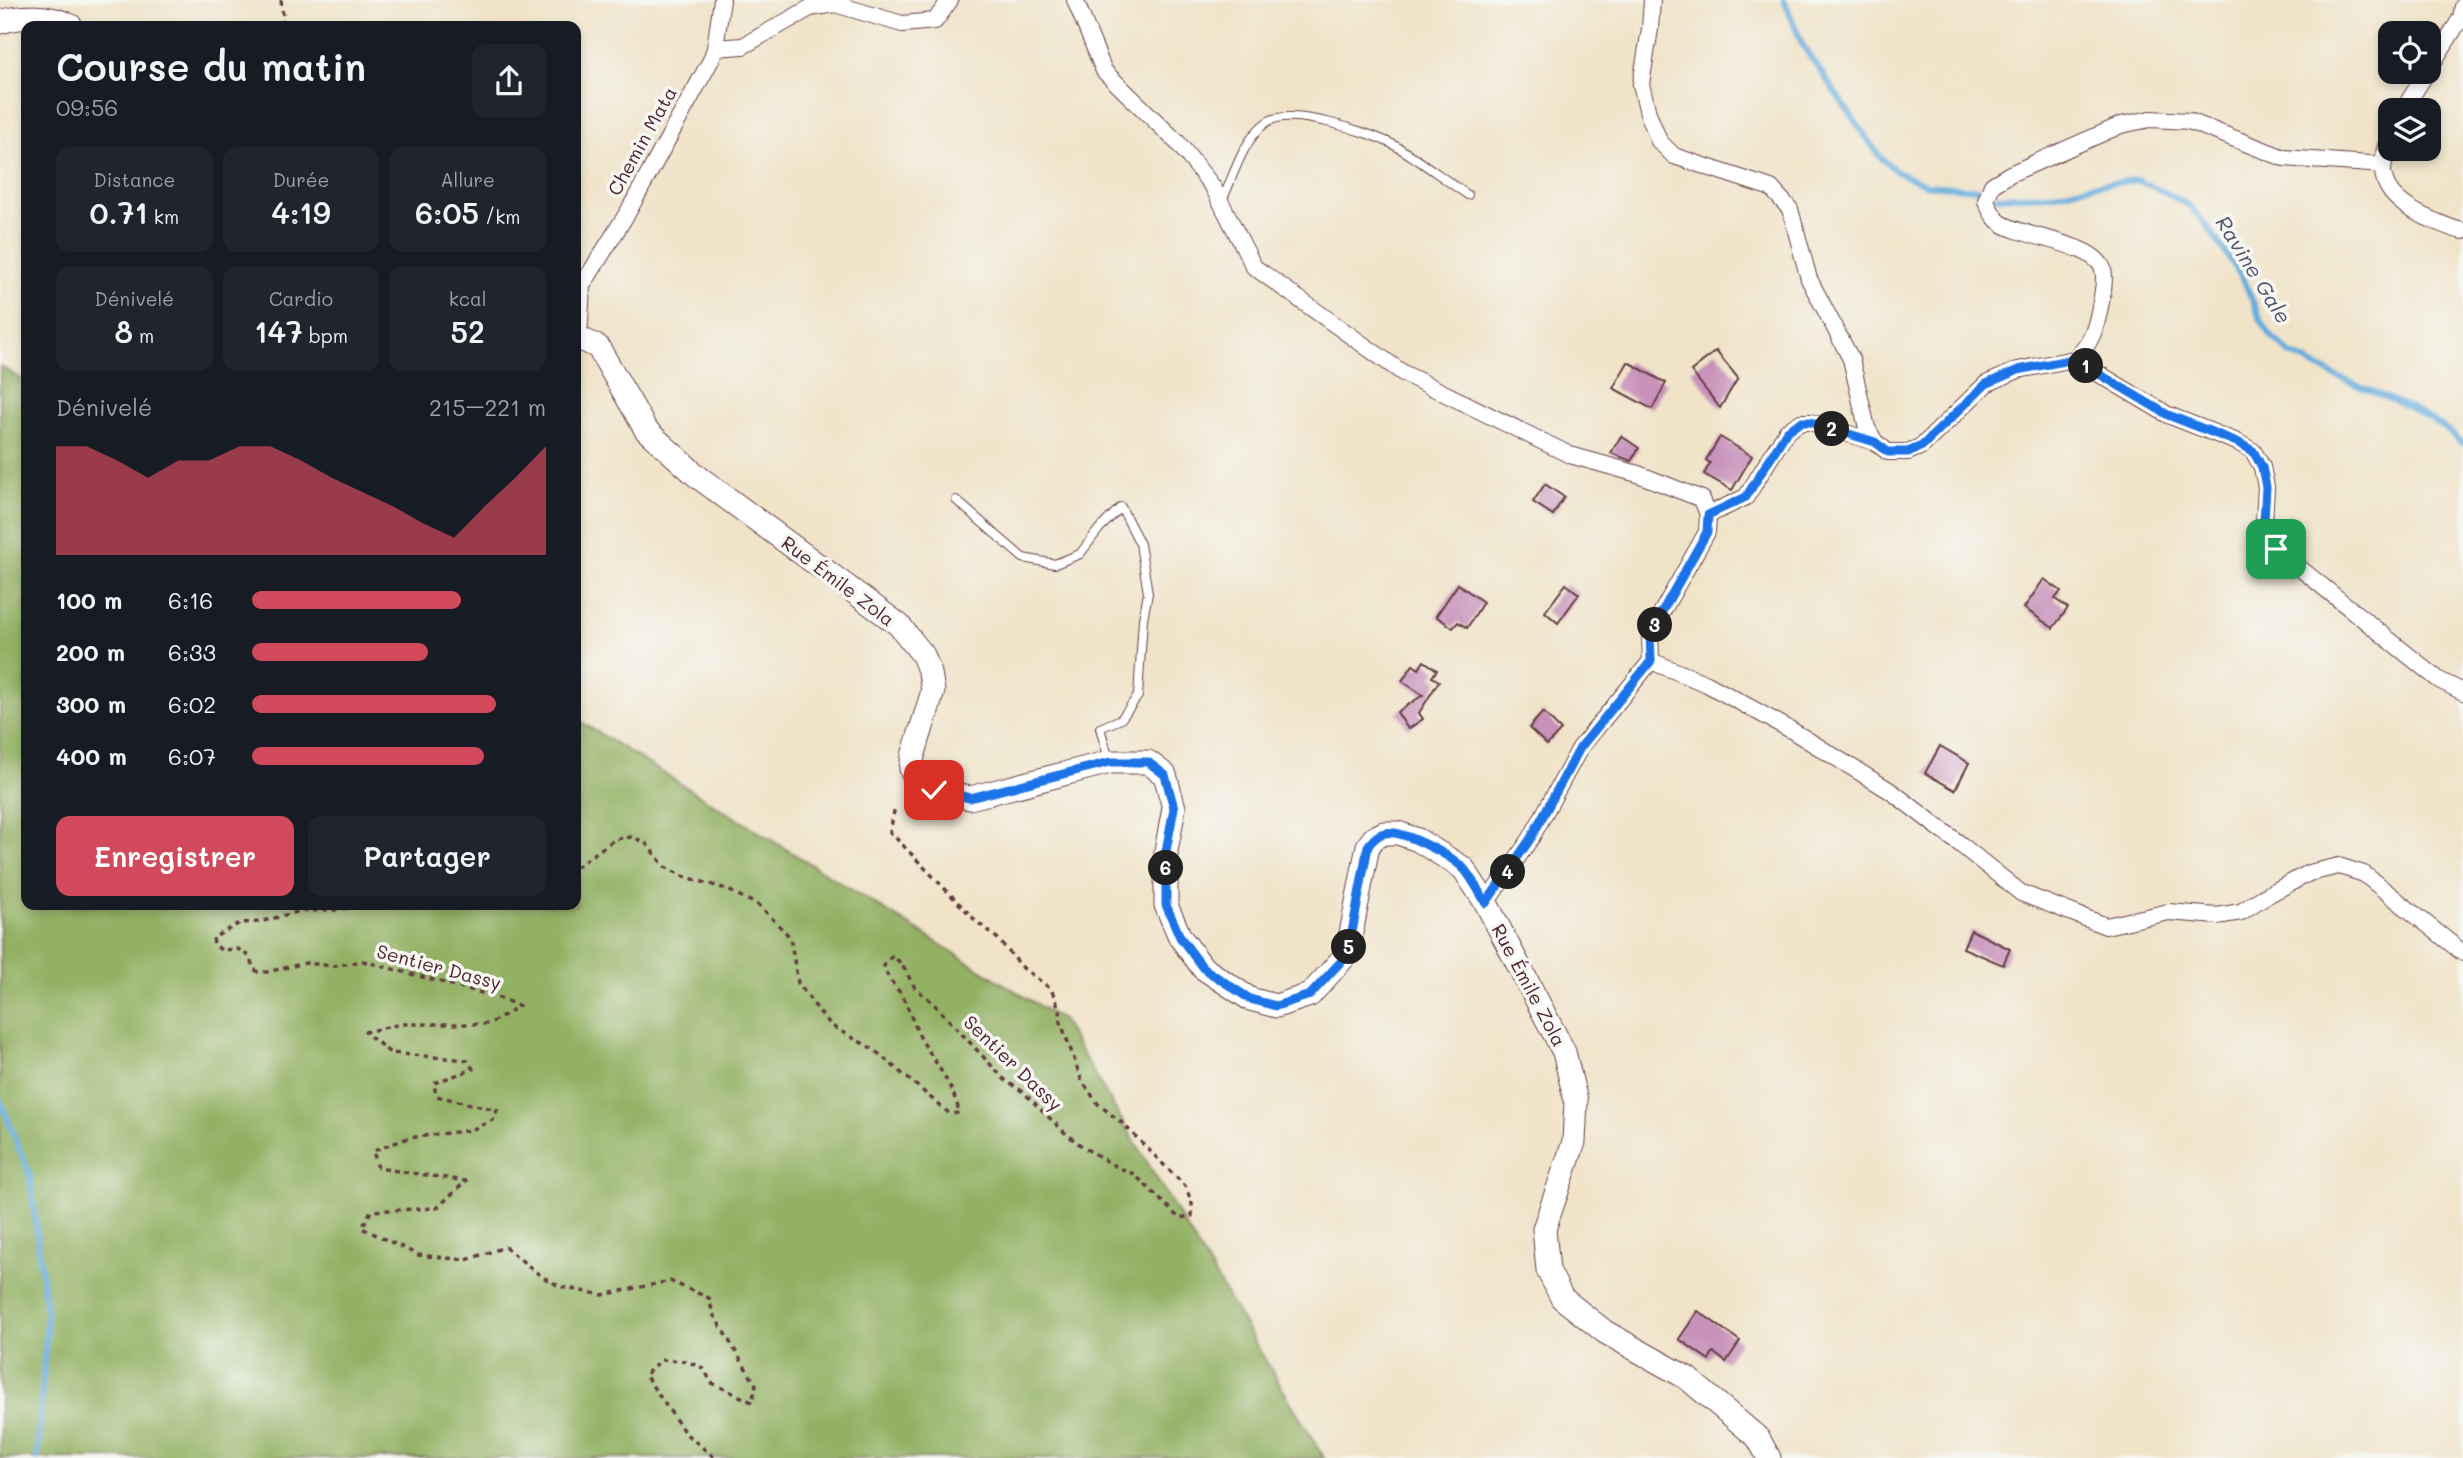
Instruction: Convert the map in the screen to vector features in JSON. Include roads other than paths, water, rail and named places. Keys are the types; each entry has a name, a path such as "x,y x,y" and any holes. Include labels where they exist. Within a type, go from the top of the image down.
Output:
{"main road":[{"path":"0,22 17,17 62,21"},
{"name":"Rue Émile Zola","path":"581,340 598,347 646,430 697,475 899,625 923,655 933,691 913,755 911,769 916,780 934,790 970,798 1110,762 1148,762 1165,775 1174,808 1166,851 1166,905 1180,937 1203,968 1250,999 1276,1006 1310,995 1348,954 1368,846 1374,838 1384,833 1398,833 1418,840 1463,868 1486,903 1564,1052 1576,1101 1574,1142 1544,1229 1548,1270 1562,1298 1605,1332 1687,1378 1758,1438 1769,1458"}],"street":[{"name":"Chemin Mata","path":"581,299 582,286 628,212 711,60 722,0"},
{"path":"715,48 743,47 810,8 835,4 902,24 934,21 950,0"},
{"path":"1075,0 1104,71 1178,143 1213,187 1254,267 1402,373 1570,454 1638,474 1702,499 1708,515 1707,532 1650,633 1651,661 1580,748 1531,838 1486,903"},
{"path":"1652,0 1641,84 1659,141 1674,156 1771,188 1790,209 1809,279 1851,359 1867,428 1875,442"},
{"path":"2441,50 2461,18 2463,6"},
{"path":"1708,515 1746,497 1787,431 1794,426 1810,422 1875,442 1888,452 1908,452 1922,446 1986,384 2018,370 2074,359 2093,337 2103,294 2103,270 2095,258 2066,244 2002,224 1992,214 1986,201 1992,185 2010,174 2121,125 2150,119 2189,121 2284,158 2384,165"},
{"path":"2384,161 2384,179 2394,199 2415,213 2463,231"},
{"path":"2074,359 2168,415 2253,451 2262,467 2266,487 2264,521 2267,537 2276,549 2439,680 2463,692"},
{"path":"1651,661 1707,684 1755,710 1892,792 2021,893 2106,926 2169,912 2217,916 2241,912 2309,873 2339,866 2364,874 2463,953"}],"lane":[{"path":"1221,204 1248,144 1268,121 1290,116 1343,126 1391,144 1468,195"},
{"path":"956,500 1023,558 1055,564 1080,554 1099,529 1121,507 1140,544 1148,593 1143,619 1138,696 1121,719 1100,728 1110,762"}],"waterway":[{"name":"Ravine Gale","path":"1784,0 1803,46 1880,157 1897,172 1927,185 1977,189"},
{"name":"Ravine Gale","path":"1997,197 2051,195 2094,185 2137,180 2166,193 2190,206 2210,230 2243,279 2270,335 2291,354 2408,407 2442,426 2463,444"},
{"path":"0,1100 30,1176 47,1320 37,1458"}]}
